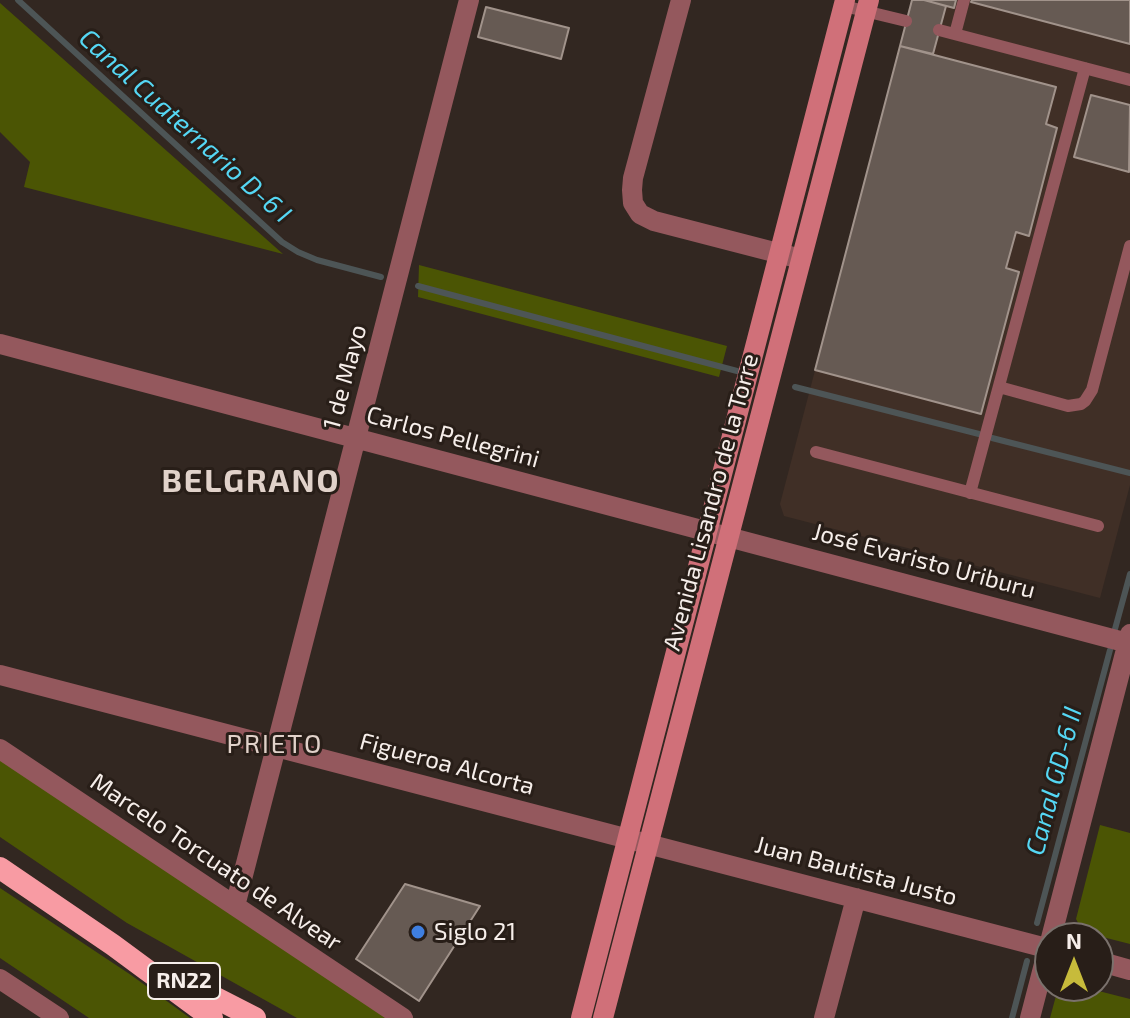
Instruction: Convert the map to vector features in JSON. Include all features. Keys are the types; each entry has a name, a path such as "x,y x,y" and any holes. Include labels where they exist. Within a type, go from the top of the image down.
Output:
{"highway":[{"name":"RN22","path":"0,868 113,945 212,1018"},
{"name":"RN22","path":"113,945 255,1018"}],"main road":[{"name":"Avenida Lisandro de la Torre","path":"581,1018 845,3"},
{"name":"Avenida Lisandro de la Torre","path":"603,1018 867,6"}],"street":[{"name":"1 de Mayo","path":"235,906 469,0"},
{"path":"681,0 633,178 633,203 640,214 654,221 801,259"},
{"name":"Carlos Pellegrini","path":"0,344 707,531"},
{"name":"José Evaristo Uriburu","path":"707,531 1129,638"},
{"path":"1056,922 1129,638"},
{"name":"Figueroa Alcorta","path":"0,675 649,843"},
{"name":"Marcelo Torcuato de Alvear","path":"0,749 403,1018"},
{"name":"Juan Bautista Justo","path":"649,843 856,898 1034,940"},
{"path":"824,1018 856,898"},
{"path":"0,979 59,1018"}],"lane":[{"path":"955,34 964,0"},
{"path":"845,3 867,6 906,21"},
{"path":"939,30 1130,80"},
{"path":"970,493 1085,68"},
{"path":"999,387 1068,406 1085,401 1092,390 1130,246"},
{"path":"816,452 1098,526"}],"shaded area":[{"path":"912,0 1130,0 1130,485 1100,598 784,516 780,504"}],"green space":[{"path":"0,3 283,254 24,187 30,162 0,132"},
{"path":"419,265 727,346 719,377 418,297"},
{"path":"0,760 388,1018 297,1018 127,923 0,837"},
{"path":"1100,825 1130,833 1130,944 1114,940 1114,922 1078,922"},
{"path":"0,888 190,1018 89,1018 0,958"},
{"path":"1114,995 1130,999 1130,1018 1050,1018 1054,1002 1114,1002"}],"building":[{"path":"912,0 946,6 933,54 900,46"},
{"path":"924,0 956,0 954,8"},
{"path":"1130,0 1130,44 971,2"},
{"path":"486,7 569,28 561,59 478,37"},
{"path":"900,46 1056,87 1046,124 1057,128 1029,236 1016,232 1006,268 1019,272 981,414 815,370"},
{"path":"1091,95 1130,105 1129,172 1074,157"},
{"name":"Siglo 21","path":"405,884 480,906 419,1001 356,959"}],"waterway":[{"name":"Canal Cuaternario D-6 I","path":"18,0 282,242 317,260 381,277"},
{"name":"Canal Cuaternario D-6 I","path":"418,286 737,371"},
{"name":"Canal Cuaternario D-6 I","path":"795,387 979,434"},
{"name":"Canal Cuaternario D-6 I","path":"992,438 1130,473"},
{"name":"Canal GD-6 II","path":"1115,629 1130,574"},
{"name":"Canal GD-6 II","path":"1037,922 1110,650"},
{"name":"Canal GD-6 II","path":"1012,1018 1027,961"}],"place":[{"name":"Siglo 21","path":"418,932"}],"district":[{"name":"BELGRANO","path":"251,481"},
{"name":"PRIETO","path":"275,744"}]}
